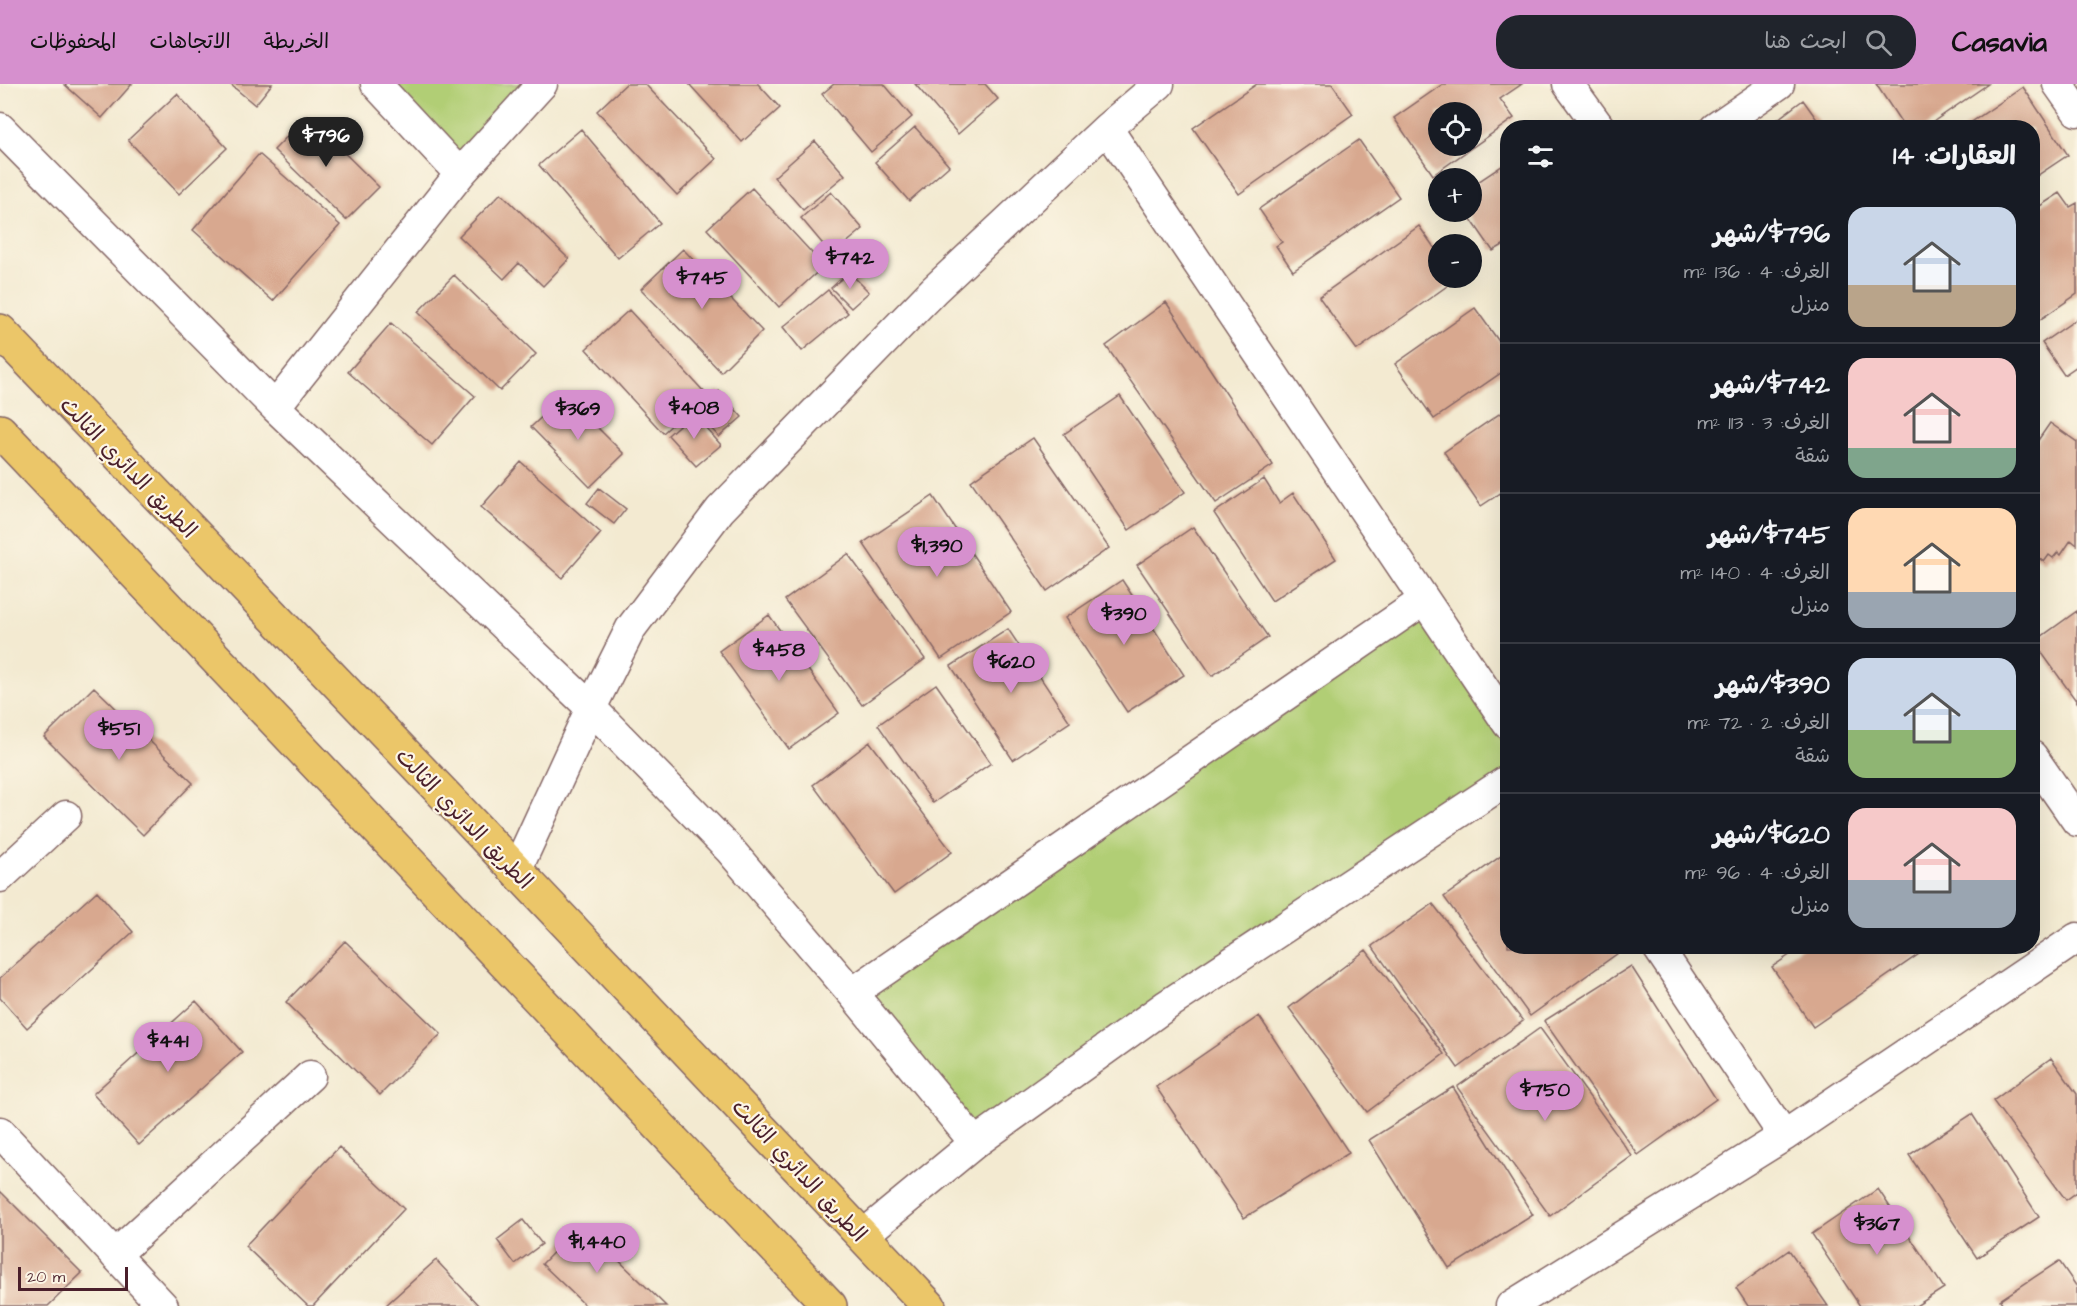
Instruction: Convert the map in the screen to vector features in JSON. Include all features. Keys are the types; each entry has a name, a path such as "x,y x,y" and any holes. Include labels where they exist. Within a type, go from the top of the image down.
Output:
{"highway":[{"name":"الطريق الدائري الثالث","path":"0,331 929,1306"},
{"path":"0,431 830,1306"}],"street":[{"path":"376,84 460,174"},
{"path":"274,407 460,174 542,84"},
{"path":"516,871 591,708 631,628 720,510 934,290 1107,128 1159,84"},
{"path":"1568,84 1594,120"},
{"path":"1727,120 1779,84"},
{"path":"2058,84 2077,111"},
{"path":"0,128 274,407 591,708 730,850 852,993 975,1143"},
{"path":"1107,128 1500,712"},
{"path":"852,993 1425,600"},
{"path":"2040,768 2077,821"},
{"path":"862,1236 975,1143 1167,1005 1500,785"},
{"path":"0,877 66,816"},
{"path":"1511,1306 1784,1136 2077,938"},
{"path":"1662,954 1784,1136"},
{"path":"115,1255 310,1076"},
{"path":"0,1132 115,1255 149,1301"}],"green space":[{"path":"377,84 542,84 460,171"},
{"path":"1431,597 1500,701 1500,784 979,1139 854,991"}],"building":[{"path":"64,84 132,84 102,118"},
{"path":"230,84 272,84 255,105"},
{"path":"626,84 645,84 716,159 677,195 597,111"},
{"path":"689,84 758,84 780,108 742,142"},
{"path":"834,84 884,84 912,117 871,152 822,94"},
{"path":"915,84 985,84 998,99 958,134"},
{"path":"1257,84 1332,84 1353,114 1239,194 1193,128"},
{"path":"1443,84 1522,84 1500,99 1514,118 1500,120 1500,128 1482,141 1482,102 1428,102 1428,156 1460,156 1443,168 1428,168 1394,118"},
{"path":"1876,84 1988,84 1936,120 1900,120"},
{"path":"2023,87 2068,155 2040,174 2040,120 1975,120"},
{"path":"177,94 227,148 179,194 128,140"},
{"path":"1803,100 1817,120 1777,120"},
{"path":"307,116 379,187 346,220 274,150"},
{"path":"915,127 949,166 909,201 875,162"},
{"path":"581,129 660,223 618,258 539,165"},
{"path":"1359,140 1399,197 1293,271 1276,246 1282,242 1259,209"},
{"path":"815,141 845,175 803,210 774,177"},
{"path":"259,154 340,225 273,301 193,230"},
{"path":"1500,167 1500,247 1493,251 1473,222 1482,222 1482,179"},
{"path":"752,188 824,266 779,307 707,229"},
{"path":"831,192 863,229 832,255 801,218"},
{"path":"501,193 569,259 543,286 519,263 504,279 459,236"},
{"path":"2060,193 2070,207 2077,203 2077,294 2040,319 2040,206"},
{"path":"1419,226 1428,239 1428,288 1444,288 1357,350 1319,297"},
{"path":"683,249 762,331 721,372 641,289"},
{"path":"849,272 869,292 851,308 831,288"},
{"path":"454,275 536,354 500,391 418,312"},
{"path":"828,290 848,313 802,351 783,327"},
{"path":"1166,302 1273,465 1216,503 1106,346"},
{"path":"1475,308 1500,343 1500,374 1434,419 1395,364"},
{"path":"629,310 706,394 663,433 586,349"},
{"path":"2077,319 2077,366 2064,375 2042,343"},
{"path":"391,323 475,396 432,445 348,372"},
{"path":"719,391 742,417 719,437 696,411"},
{"path":"565,395 624,454 590,487 531,427"},
{"path":"1120,396 1185,492 1129,530 1064,434"},
{"path":"693,413 721,445 696,466 668,435"},
{"path":"1500,414 1500,493 1481,506 1444,452"},
{"path":"2050,423 2077,442 2077,545 2071,540 2061,555 2058,552 2053,558 2049,555 2044,562 2040,559 2040,437"},
{"path":"1033,438 1109,548 1047,591 971,481"},
{"path":"521,462 601,533 562,578 481,507"},
{"path":"1264,479 1279,503 1293,493 1336,559 1272,601 1214,513"},
{"path":"599,488 626,509 614,524 587,503"},
{"path":"933,496 1011,612 941,659 863,543"},
{"path":"1193,527 1268,637 1212,676 1137,565"},
{"path":"848,554 925,659 862,705 785,600"},
{"path":"1122,580 1184,675 1127,712 1065,618"},
{"path":"2077,611 2077,702 2040,650 2040,638"},
{"path":"769,615 839,713 789,749 719,651"},
{"path":"1008,629 1070,722 1013,760 951,666"},
{"path":"936,684 991,763 933,803 878,725"},
{"path":"94,687 193,783 143,835 44,737"},
{"path":"870,742 952,852 894,894 813,785"},
{"path":"1500,857 1500,954 1617,954 1530,1016 1444,897"},
{"path":"97,891 133,932 27,1028 0,998 0,978"},
{"path":"1433,904 1523,1021 1458,1068 1372,946"},
{"path":"345,941 441,1034 380,1095 286,1002"},
{"path":"1366,950 1444,1054 1367,1112 1289,1008"},
{"path":"1791,954 1919,954 1813,1027 1772,967"},
{"path":"1631,966 1716,1099 1638,1155 1544,1021"},
{"path":"196,1001 242,1052 139,1145 93,1094"},
{"path":"1259,1016 1349,1153 1244,1218 1156,1087"},
{"path":"1540,1028 1632,1156 1550,1216 1457,1087"},
{"path":"2051,1058 2077,1094 2077,1192 2066,1200 1993,1101"},
{"path":"1453,1087 1533,1215 1449,1268 1369,1140"},
{"path":"1972,1114 2039,1217 1977,1258 1909,1155"},
{"path":"339,1147 404,1209 313,1306 308,1306 245,1246"},
{"path":"1878,1189 1944,1288 1916,1306 1860,1306 1812,1234"},
{"path":"0,1191 82,1273 48,1306 0,1306"},
{"path":"523,1220 542,1244 515,1264 497,1240"},
{"path":"581,1224 666,1306 586,1306 542,1264"},
{"path":"1789,1250 1828,1306 1748,1306 1736,1288"},
{"path":"436,1260 479,1306 385,1306"},
{"path":"2059,1261 2077,1287 2077,1306 2004,1306 2000,1300"}]}
